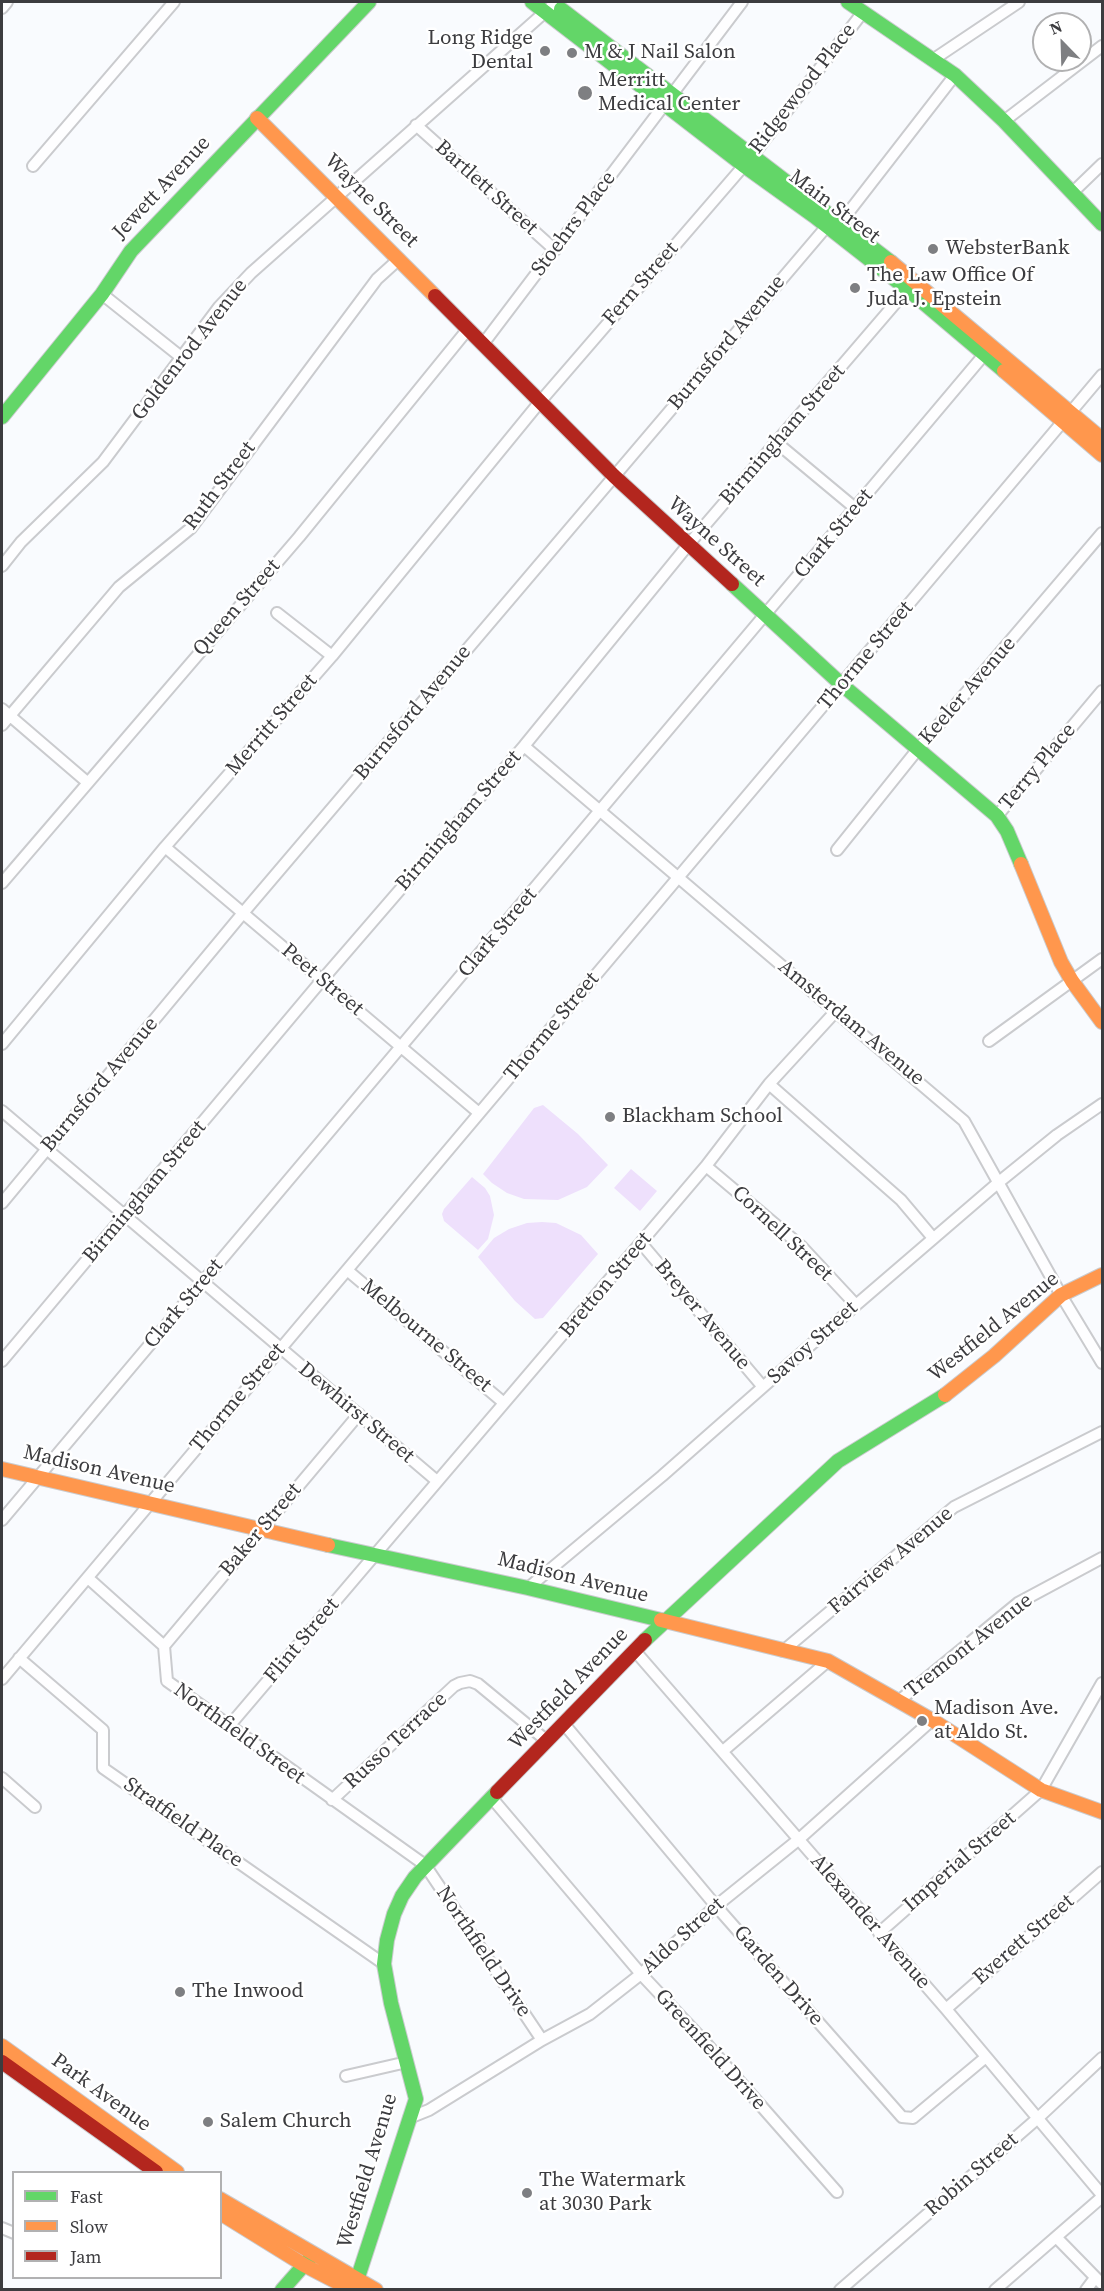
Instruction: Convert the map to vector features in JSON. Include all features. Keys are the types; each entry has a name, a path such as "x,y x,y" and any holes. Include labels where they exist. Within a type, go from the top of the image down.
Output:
{"main road":[{"name":"Jewett Avenue","path":"2,417 102,294 131,251 369,2"},
{"name":"Main Street","path":"532,2 550,5 669,99 743,165 911,285"},
{"path":"848,2 955,75 1004,121 1102,224"},
{"name":"Main Street","path":"669,99 753,154 841,222 911,285 1067,417 1102,455"},
{"name":"Wayne Street","path":"257,118 614,477 841,684 997,816 1007,831 1061,962 1102,1022"},
{"name":"Main Street","path":"1067,417 1102,439"},
{"name":"Westfield Avenue","path":"354,2285 416,2099 391,2003 384,1964 387,1940 402,1896 425,1865 663,1622 838,1461 954,1389 1061,1296 1102,1275"},
{"name":"Madison Avenue","path":"2,1469 374,1556 528,1588 828,1661 900,1700 1041,1790 1102,1812"},
{"name":"Park Avenue","path":"2,2046 164,2171"},
{"name":"Park Avenue","path":"2,2062 164,2171"},
{"path":"222,2200 308,2260"},
{"path":"222,2214 354,2285 376,2289"},
{"path":"282,2289 308,2260"}],"street":[{"path":"2,8 7,2"},
{"path":"33,166 174,2"},
{"name":"Stoehrs Place","path":"483,344 742,2"},
{"path":"934,59 1018,2"},
{"name":"Goldenrod Avenue","path":"2,566 21,542 103,462 219,307 251,273 550,5"},
{"name":"Ridgewood Place","path":"743,165 863,12"},
{"path":"1004,121 1102,46"},
{"path":"827,226 841,222 955,75"},
{"name":"Bartlett Street","path":"416,125 555,250"},
{"path":"1072,192 1102,164"},
{"name":"Fern Street","path":"539,403 743,165"},
{"name":"Burnsford Avenue","path":"2,1203 243,914 827,226"},
{"name":"Ruth Street","path":"2,725 5,712 119,587 191,528 377,279 399,259"},
{"name":"Birmingham Street","path":"2,1361 322,980 524,746 688,545 911,285"},
{"path":"102,294 181,357"},
{"name":"Queen Street","path":"2,884 299,537 468,329"},
{"name":"Clark Street","path":"2,1520 988,349"},
{"name":"Thorme Street","path":"2,1679 1102,375"},
{"name":"Merritt Street","path":"2,1044 165,847 332,656 539,403"},
{"path":"777,443 855,508"},
{"name":"Keeler Avenue","path":"837,850 918,749 1102,534"},
{"path":"277,613 332,656"},
{"name":"Terry Place","path":"997,816 1102,691"},
{"path":"5,712 87,782"},
{"name":"Amsterdam Avenue","path":"524,746 964,1121 1061,1296 1102,1363"},
{"name":"Peet Street","path":"165,847 479,1113"},
{"path":"989,1041 1102,959"},
{"name":"Bretton Street","path":"374,1556 642,1243 706,1166 769,1084 836,1011"},
{"path":"769,1084 901,1200 933,1238"},
{"name":"Savoy Street","path":"528,1588 662,1476 999,1182 1057,1135 1102,1104"},
{"name":"Dewhirst Street","path":"2,1111 437,1481"},
{"name":"Cornell Street","path":"706,1166 801,1246 856,1305"},
{"name":"Breyer Avenue","path":"642,1243 764,1387"},
{"name":"Melbourne Street","path":"347,1270 504,1403"},
{"name":"Baker Street","path":"164,1646 359,1414"},
{"name":"Fairview Avenue","path":"783,1651 954,1507 1102,1432"},
{"name":"Flint Street","path":"230,1725 374,1556"},
{"name":"Tremont Avenue","path":"900,1700 1018,1603 1102,1558"},
{"path":"88,1578 164,1646"},
{"name":"Northfield Street","path":"164,1646 167,1681 425,1865"},
{"name":"Alexander Avenue","path":"635,1651 946,2009 1102,2196"},
{"name":"Stratfield Place","path":"19,1658 103,1730 103,1768 384,1964"},
{"path":"723,1751 828,1661"},
{"name":"Russo Terrace","path":"332,1800 454,1686 460,1683 470,1681 478,1684 547,1742"},
{"name":"Imperial Street","path":"879,1933 1041,1790 1102,1683"},
{"name":"Aldo Street","path":"409,2118 429,2110 542,2040 590,2014 641,1974 716,1906 798,1840 932,1720"},
{"name":"Garden Drive","path":"564,1724 716,1906 902,2117 913,2118 986,2057"},
{"path":"2,1778 35,1807"},
{"name":"Greenfield Drive","path":"491,1797 641,1974 704,2041 837,2192"},
{"name":"Northfield Drive","path":"425,1865 542,2040"},
{"name":"Everett Street","path":"946,2009 1102,1872"},
{"name":"Robin Street","path":"840,2289 1038,2118 1102,2058"},
{"path":"345,2076 407,2062"},
{"path":"995,2289 1102,2196"},
{"path":"1056,2237 1099,2281 1086,2289"}],"shaded area":[{"path":"543,1105 578,1134 608,1165 587,1187 558,1200 524,1199 507,1193 483,1174 534,1108"},
{"path":"631,1169 657,1191 640,1211 614,1188"},
{"path":"472,1177 485,1188 490,1196 494,1215 488,1239 478,1250 444,1221 442,1214"},
{"path":"527,1223 556,1223 581,1235 598,1254 543,1318 535,1319 515,1301 478,1257 494,1238 509,1229"}],"traffic: fast":[{"path":"2,417 102,294 131,251 369,2"},
{"path":"532,2 743,165 814,216 907,289 1004,371"},
{"path":"848,2 955,75 1004,121 1102,224"},
{"path":"561,9 891,262"},
{"path":"732,584 841,684 997,816 1007,831 1021,864"},
{"path":"645,1640 838,1461 945,1395"},
{"path":"328,1545 528,1588 661,1620"},
{"path":"351,2289 358,2277 416,2099 391,2003 384,1964 394,1914 402,1896 415,1877 497,1792"},
{"path":"282,2290 311,2257"}],"traffic: slow":[{"path":"257,118 435,296"},
{"path":"891,262 1102,439"},
{"path":"1004,371 1102,455"},
{"path":"1021,864 1061,962 1102,1022"},
{"path":"945,1395 994,1356 1061,1295 1102,1275"},
{"path":"2,1469 328,1545"},
{"path":"661,1620 828,1661 932,1720 1041,1790 1102,1812"},
{"path":"2,2046 176,2171"},
{"path":"222,2200 376,2290"},
{"path":"222,2214 304,2265 352,2290"}],"traffic: jam":[{"path":"435,296 614,476 732,584"},
{"path":"497,1792 645,1640"},
{"path":"2,2062 155,2171"}],"place":[{"name":"Long Ridge Dental","path":"545,51"},
{"name":"M & J Nail Salon","path":"572,53"},
{"name":"Merritt Medical Center","path":"585,93"},
{"name":"WebsterBank","path":"933,249"},
{"name":"The Law Office Of Juda J. Epstein","path":"855,288"},
{"name":"Blackham School","path":"610,1117"},
{"name":"Madison Ave. at Aldo St.","path":"922,1721"},
{"name":"The Inwood","path":"180,1992"},
{"name":"Salem Church","path":"208,2122"},
{"name":"The Watermark at 3030 Park","path":"527,2193"}]}
